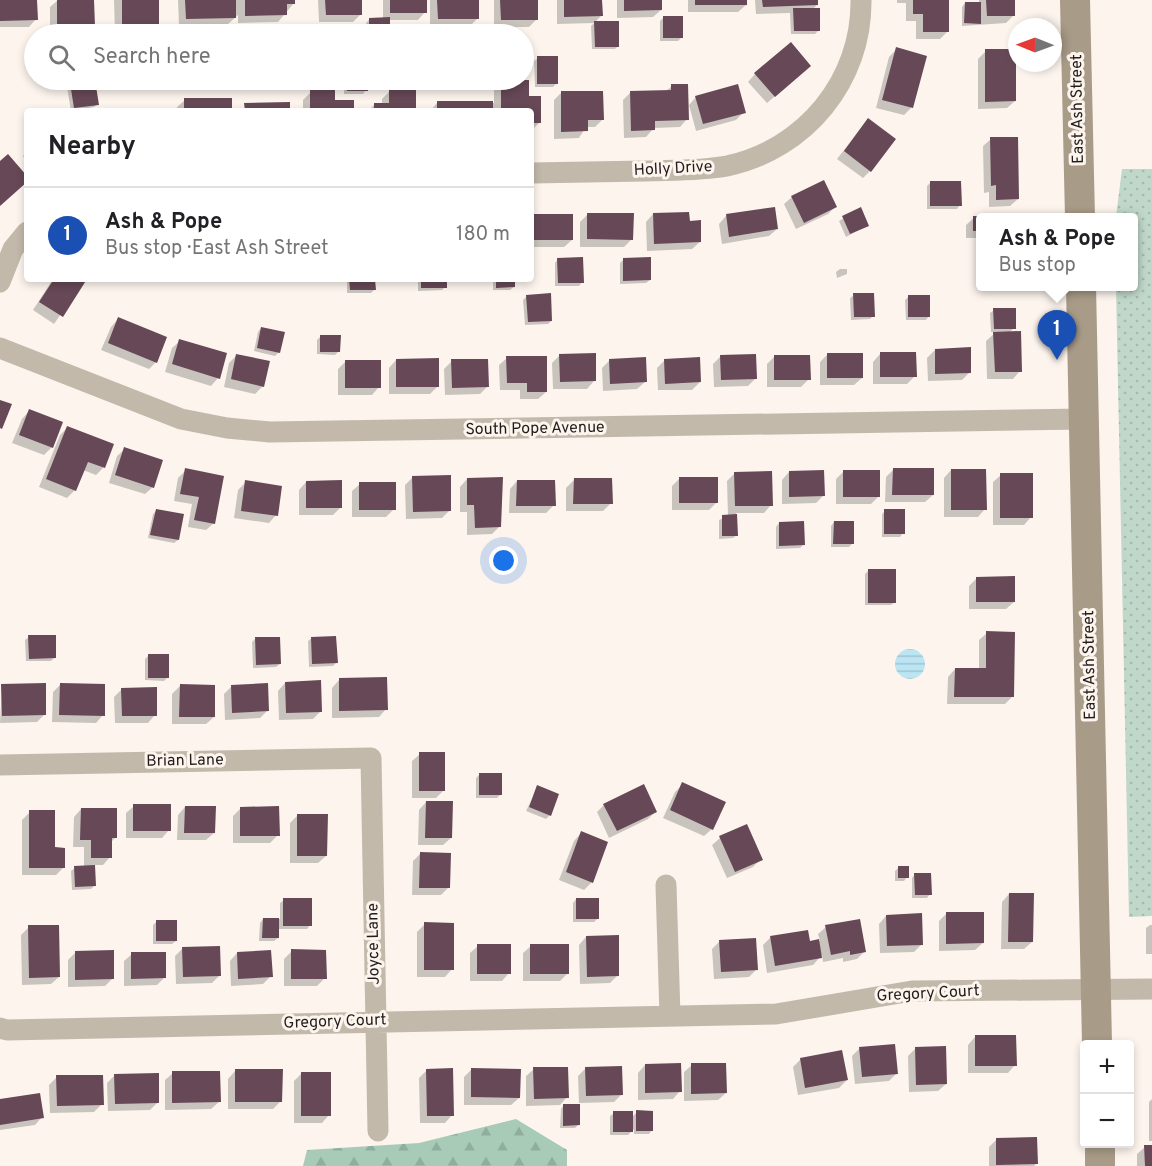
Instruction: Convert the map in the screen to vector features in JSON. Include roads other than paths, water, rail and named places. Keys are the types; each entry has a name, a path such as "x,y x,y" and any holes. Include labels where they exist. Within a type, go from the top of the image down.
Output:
{"street":[{"name":"Holly Drive","path":"534,173 693,170 727,166 757,156 786,141 828,103 851,65 862,26 861,0"},
{"name":"East Ash Street","path":"1075,0 1080,213"},
{"path":"0,282 13,249 24,236"},
{"name":"East Ash Street","path":"1081,291 1097,1040"},
{"name":"South Pope Avenue","path":"0,348 181,420 270,432 1084,418"},
{"name":"Brian Lane","path":"0,765 371,758"},
{"name":"Joyce Lane","path":"371,758 378,1131"},
{"path":"666,885 670,1016"},
{"name":"Gregory Court","path":"0,1028 18,1030 776,1014 912,991 1152,989"},
{"path":"1100,1148 1100,1166"}],"water":[{"path":"910,649 916,650 924,658 924,670 916,678 910,679 904,678 896,670 895,664 896,658 904,650"}],"place":[{"name":"Ash & Pope","path":"1057,360"}]}
